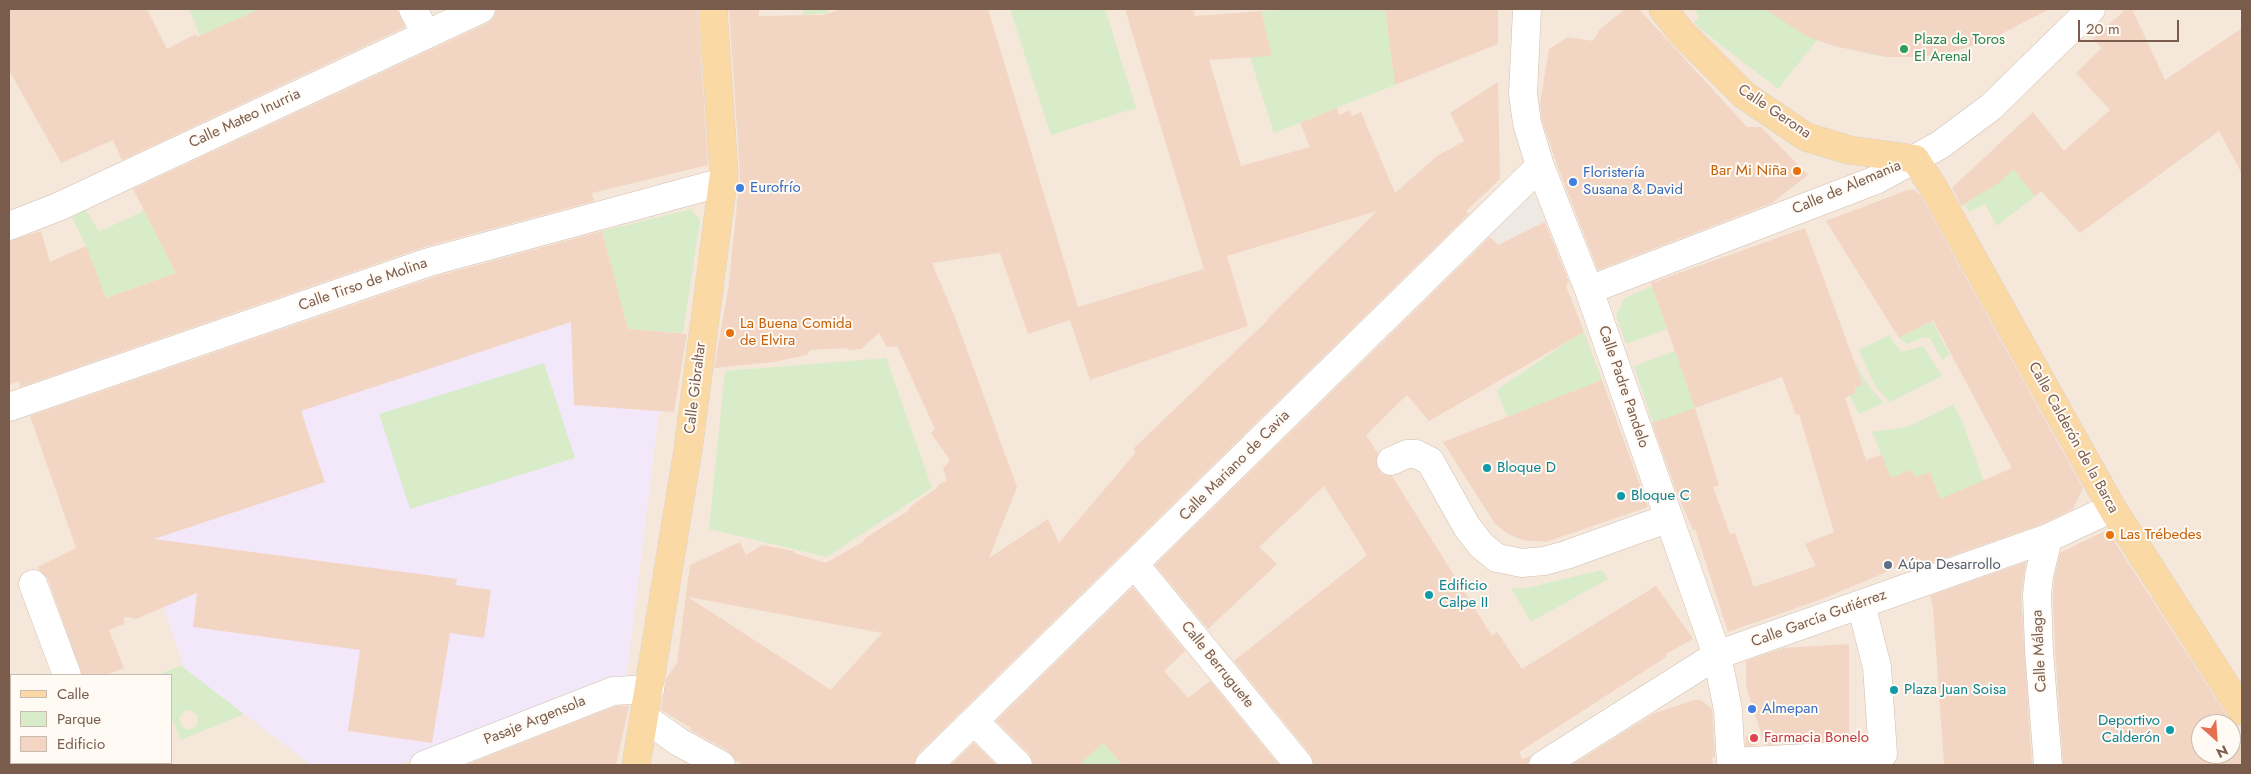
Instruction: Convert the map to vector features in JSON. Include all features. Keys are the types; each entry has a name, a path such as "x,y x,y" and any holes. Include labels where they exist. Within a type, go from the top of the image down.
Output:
{"main road":[{"name":"Calle Gibraltar","path":"636,765 688,450 724,173 713,9"},
{"name":"Calle Gerona","path":"1662,9 1681,32 1744,95 1806,137 1849,150 1915,159"},
{"name":"Calle Calderón de la Barca","path":"1915,159 1933,186 2112,508 2242,711"}],"street":[{"path":"413,9 426,34"},
{"name":"Calle Mateo Inurria","path":"9,226 67,203 481,9"},
{"name":"Calle Padre Pandelo","path":"1527,9 1524,108 1540,166 1589,290 1718,655 1728,710 1731,763"},
{"name":"Calle de Alemania","path":"1589,290 1876,180 1915,159 1940,145 1973,122 2092,9"},
{"name":"Calle Mariano de Cavia","path":"929,765 1540,166"},
{"name":"Calle Tirso de Molina","path":"9,407 429,262 723,182"},
{"path":"1391,461 1407,454 1416,454 1430,461 1467,527 1482,546 1498,558 1522,563 1544,561 1566,555 1669,518"},
{"name":"Calle García Gutiérrez","path":"1543,765 1718,655 2048,538 2112,508"},
{"name":"Calle Málaga","path":"2048,538 2040,570 2037,596 2039,651 2048,765"},
{"name":"Calle Berruguete","path":"1135,565 1299,765"},
{"path":"32,584 68,674"},
{"path":"1731,763 1883,754 1877,667 1861,604"},
{"name":"Pasaje Argensola","path":"424,765 613,691 650,689"},
{"path":"645,718 679,742 721,765"},
{"path":"974,721 1018,765"}],"shaded area":[{"path":"9,9 2242,9 2242,765 9,765"},
{"path":"1524,194 1535,197 1568,285 1547,292 1485,232"},
{"path":"571,322 574,405 659,411 627,675 398,765 311,765 184,668 127,495 266,422"}],"green space":[{"path":"189,9 260,9 200,36"},
{"path":"803,9 828,9 828,13 803,15"},
{"path":"1010,9 1105,9 1136,108 1051,135"},
{"path":"1385,9 1395,85 1274,133 1250,57 1272,56 1261,11"},
{"name":"Plaza de Toros El Arenal","path":"1694,9 2040,9 2013,28 1989,40 1951,52 1919,57 1887,57 1869,54 1817,40 1778,89 1698,27 1694,21 1699,18"},
{"path":"1975,167 2013,169 2035,196 1997,226 1985,204 1969,212 1964,204 1974,198 1964,176"},
{"path":"691,209 700,220 683,333 628,329 602,231"},
{"path":"86,210 99,232 145,210 176,273 105,298 86,246 72,217"},
{"path":"1652,286 1667,329 1626,344 1616,315 1625,298"},
{"path":"1932,321 1950,355 1942,360 1930,338 1925,337 1907,344 1899,338"},
{"path":"1584,332 1602,380 1507,417 1497,390"},
{"path":"1889,335 1901,352 1923,346 1942,376 1890,402 1875,386 1859,350"},
{"path":"1675,351 1695,408 1653,423 1634,366"},
{"path":"886,358 932,488 827,557 709,529 725,371"},
{"path":"1855,362 1867,383 1883,403 1859,414 1850,396 1856,393 1854,388 1863,385"},
{"path":"544,363 575,458 410,509 379,414"},
{"path":"1953,405 1962,421 1984,482 1940,499 1930,472 1916,477 1910,470 1891,478 1872,432 1907,427"},
{"path":"1602,570 1608,579 1531,622 1511,588 1526,588"},
{"path":"182,665 244,714 181,740 172,720 172,674 160,674","holes":["191,710 198,716 198,723 194,728 188,730 182,727 179,718 185,711"]},
{"path":"1103,743 1123,765 1079,765"}],"building":[{"path":"9,9 147,9 167,49 196,34 197,37 260,9 397,9 405,27 122,160 113,140 61,163 9,70"},
{"path":"496,9 698,9 708,165 592,193 594,201 424,247 20,387 19,381 9,385 9,241 41,231 50,262 86,246 106,298 176,273 133,189 488,23 494,18"},
{"path":"729,9 759,9 759,16 822,15 843,9 988,9 1078,307 1204,269 1125,9 1193,9 1195,16 1261,11 1272,56 1209,60 1241,166 1310,147 1300,123 1337,108 1339,115 1350,110 1352,116 1361,112 1395,193 1437,156 1464,141 1450,113 1498,82 1500,179 1466,211 1469,214 918,754 914,765 744,765 735,760 728,751 690,730 691,728 661,710 666,679 677,663 690,565 740,542 746,555 762,545 794,551 794,553 826,563 864,541 864,539 908,511 910,507 947,480 943,469 950,460 931,433 935,429 897,346 887,347 879,333 861,349 810,350 807,355 773,362 714,368 728,291 740,175","holes":["1377,211 1267,319 1270,318 1133,449 1136,452 1059,543 1048,519 989,558 1017,487 956,320 932,263 1000,253 1028,334 1070,320 1090,380 1248,326 1227,256","688,597 882,633 831,690"]},
{"path":"1385,9 1498,9 1498,44 1395,85"},
{"path":"1625,9 1639,9 1747,127 1761,127 1808,175 1772,203 1598,270 1559,170 1542,120 1540,104 1549,49 1568,37 1593,41 1600,29"},
{"name":"Plaza de Toros El Arenal","path":"1765,9 2050,9 1989,40 1951,52 1919,57 1887,57 1834,46 1806,36"},
{"path":"2126,9 2132,9 2165,80 2242,28 2242,174 2219,131 2080,233 2041,191 2035,196 2013,169 2000,182 1961,206 1952,188 2033,112 2064,151 2110,110 2076,73 2102,48 2093,39"},
{"path":"1907,190 1914,190 1920,195 2083,488 2073,509 2042,524 1922,566 1920,558 1822,599 1728,632 1695,529 1693,530 1678,496 1652,423 1695,408 1651,283 1805,228 1863,385 1854,388 1856,393 1845,398 1866,460 1882,455 1891,478 1910,470 1916,477 1930,472 1940,499 2012,468 1933,320 1899,338 1826,221","holes":["1782,377 1796,415 1799,414 1834,532 1805,544 1816,566 1754,587 1735,533 1730,534 1713,487 1719,485 1695,408"]},
{"path":"1545,222 1569,282 1566,286 1584,332 1429,421 1407,395 1366,435 1378,454 1377,467 1382,474 1392,476 1492,636 1497,632 1522,669 1656,586 1693,639 1666,654 1666,657 1519,752 1522,759 1531,756 1527,765 1314,765 1311,755 1234,661 1367,555 1324,486 1259,547 1277,564 1208,629 1155,565 1490,237 1498,245"},
{"path":"602,231 628,329 687,334 674,412 574,405 571,322 301,411 325,482 154,539 457,579 456,585 491,590 484,638 450,633 432,743 348,731 360,650 193,627 197,593 136,619 124,617 124,624 109,630 124,668 109,674 82,674 48,579 37,567 76,548 30,416 434,277"},
{"path":"1602,380 1648,507 1546,542 1522,540 1508,534 1495,524 1443,442"},
{"path":"2107,530 2226,714 2191,714 2191,764 2241,764 2241,736 2242,765 2063,765 2055,650 2054,579 2060,553"},
{"path":"2026,562 2021,596 2032,765 1944,765 1933,608 1930,596"},
{"path":"1133,587 1185,651 1164,671 1188,698 1210,681 1279,765 1123,765 1103,743 1079,765 1033,765 1029,754 996,721"},
{"path":"1849,644 1849,740 1765,745 1746,687 1746,661 1783,648"},
{"path":"1693,700 1701,700 1712,709 1715,757 1712,757 1713,765 1572,765 1653,714"},
{"path":"616,706 629,706 616,765 466,765"},
{"path":"1745,735 1758,745 1746,746"},
{"path":"974,743 996,765 951,765"}],"place":[{"name":"Plaza de Toros El Arenal","path":"1904,49"},
{"name":"Bar Mi Niña","path":"1797,171"},
{"name":"Floristería Susana & David","path":"1573,182"},
{"name":"Eurofrío","path":"740,188"},
{"name":"La Buena Comida de Elvira","path":"730,333"},
{"name":"Bloque D","path":"1487,468"},
{"name":"Bloque C","path":"1621,496"},
{"name":"Las Trébedes","path":"2110,535"},
{"name":"Aúpa Desarrollo","path":"1888,565"},
{"name":"Edificio Calpe II","path":"1429,595"},
{"name":"Plaza Juan Soisa","path":"1894,690"},
{"name":"Almepan","path":"1752,709"},
{"name":"Deportivo Calderón","path":"2170,730"},
{"name":"Farmacia Bonelo","path":"1754,738"}]}
